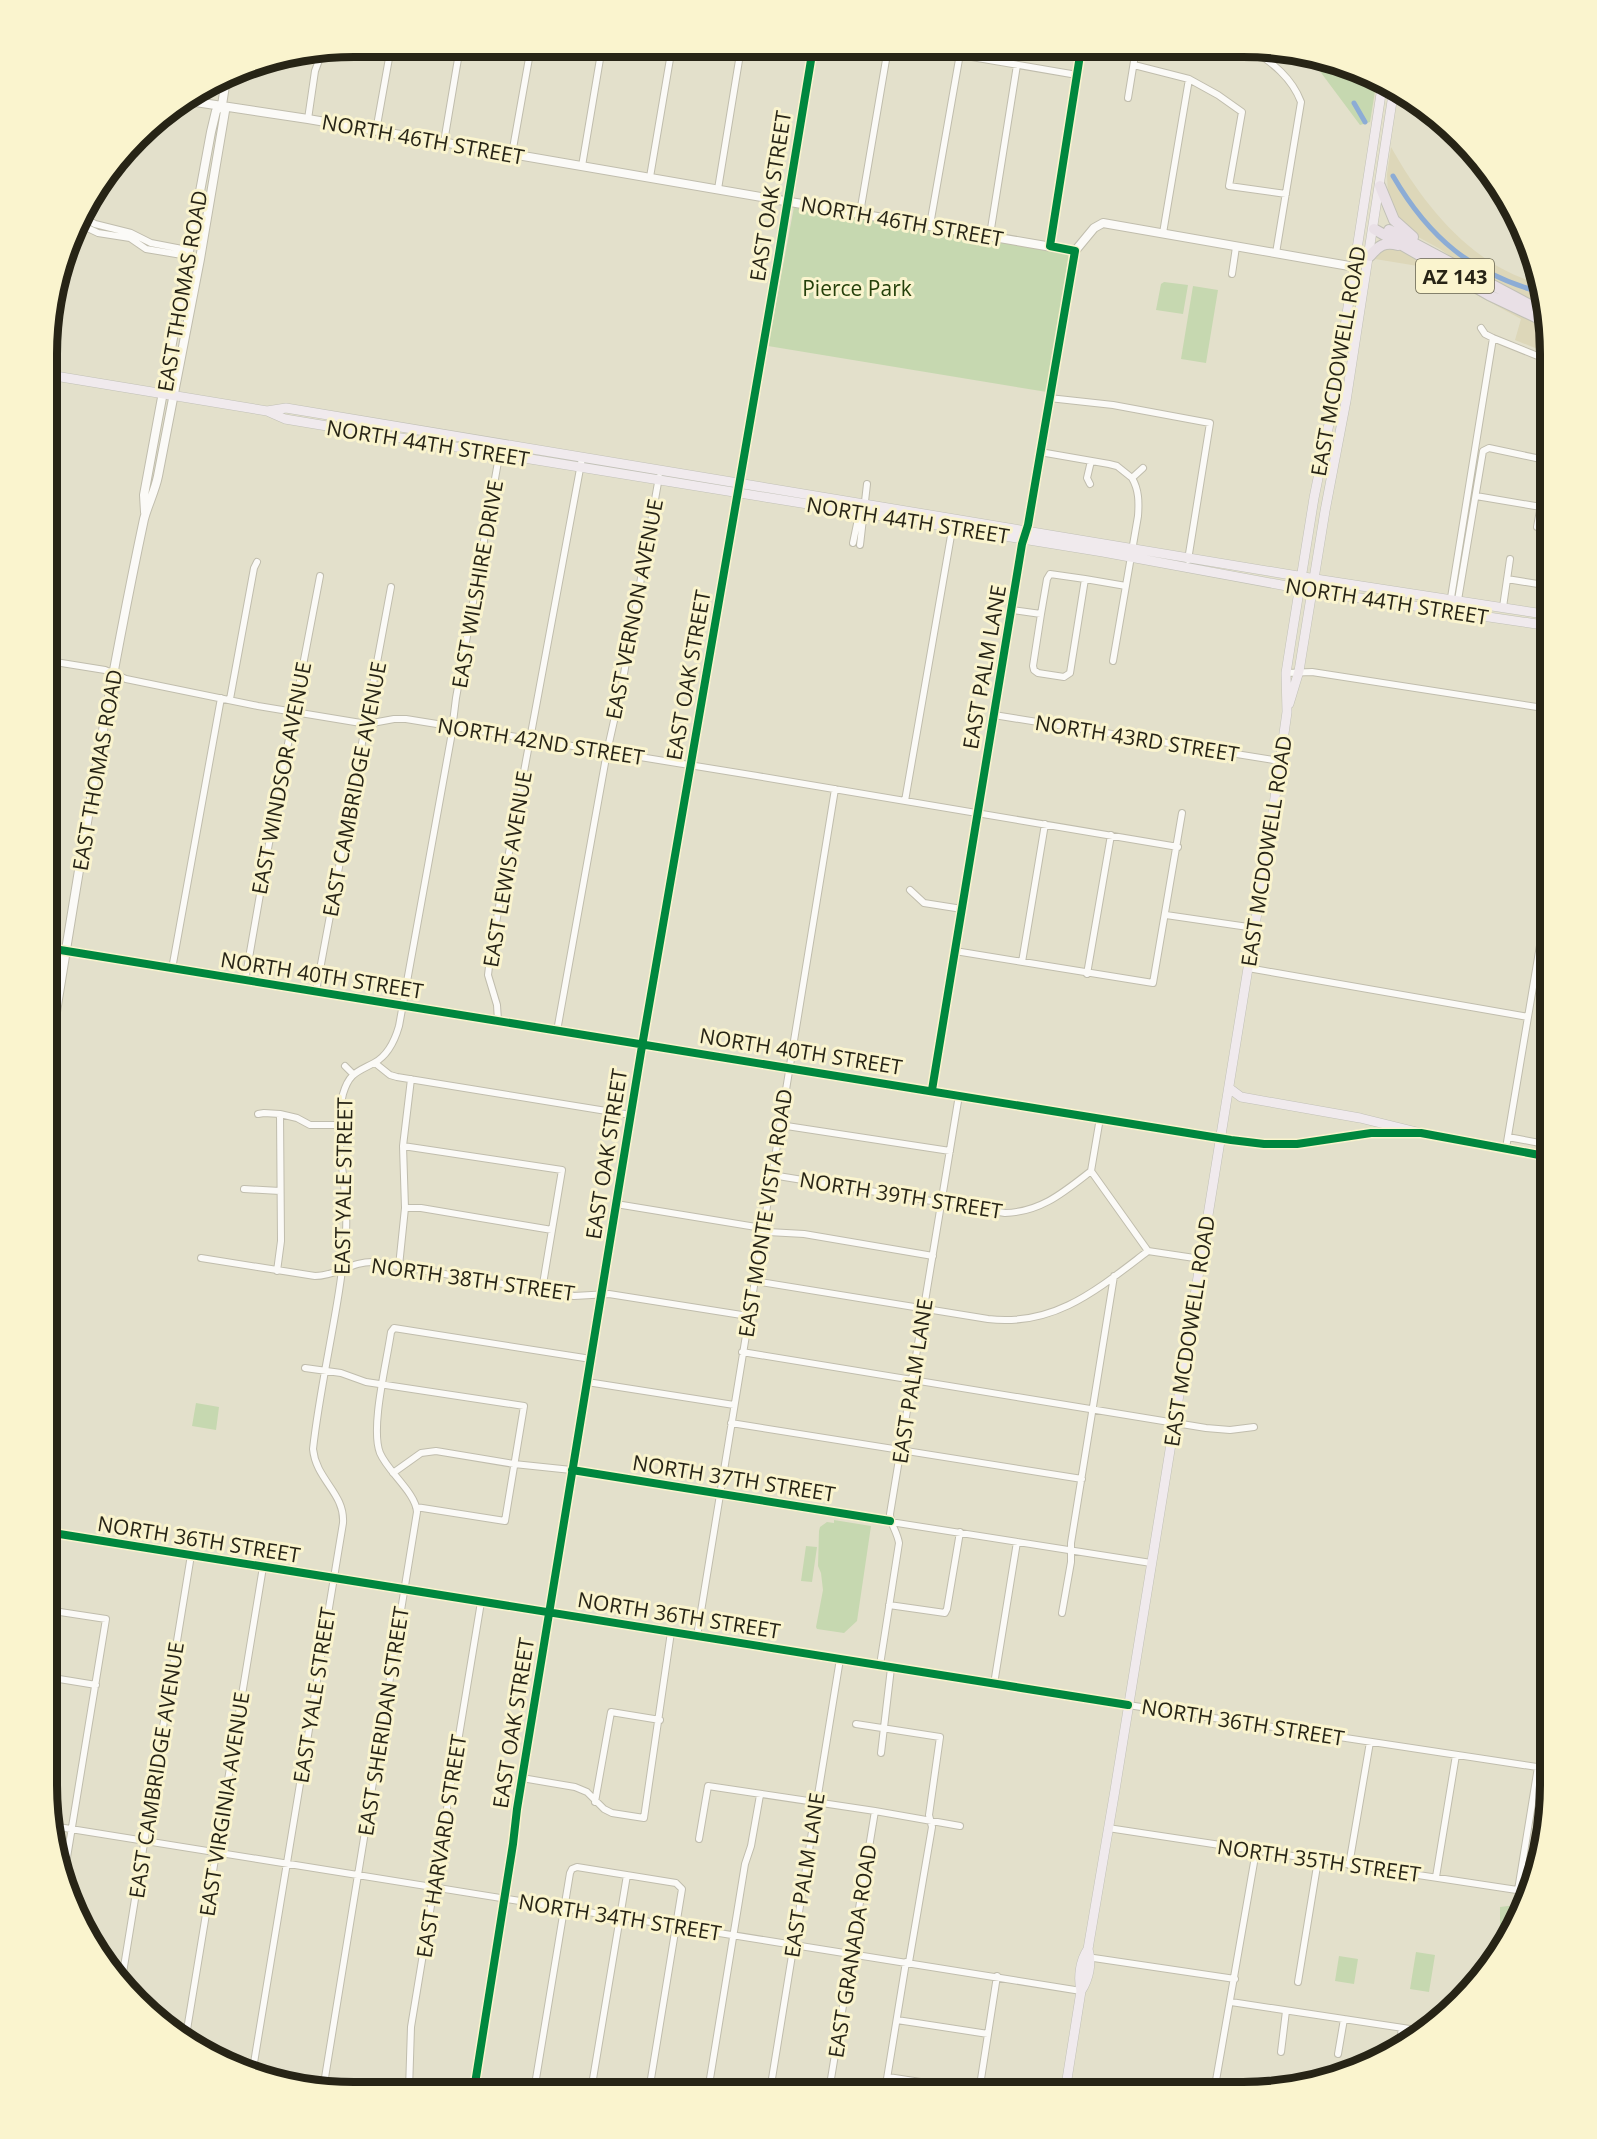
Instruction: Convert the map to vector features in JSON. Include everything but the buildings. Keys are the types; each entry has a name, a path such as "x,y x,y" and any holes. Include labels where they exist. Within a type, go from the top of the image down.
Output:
{"highway":[{"path":"1380,186 1389,210 1398,225 1445,260"},
{"name":"AZ 143","path":"1374,226 1406,249 1505,303 1537,317"},
{"name":"AZ 143","path":"1374,226 1536,308"},
{"path":"1370,256 1384,244 1394,244 1406,249"},
{"path":"1505,303 1538,321"}],"main road":[{"name":"EAST MCDOWELL ROAD","path":"1287,712 1286,673 1349,304 1381,91"},
{"name":"EAST MCDOWELL ROAD","path":"1067,2082 1081,1991 1087,1983 1087,1954 1255,928 1287,712 1299,671 1340,435 1370,256 1393,97"},
{"path":"1380,99 1392,101"},
{"name":"AZ 143","path":"1362,222 1374,226"},
{"path":"1349,304 1362,300 1361,274 1355,267"},
{"path":"1340,358 1354,352"},
{"name":"NORTH 44TH STREET","path":"57,376 267,411 285,419 452,447 501,450 1132,552 1189,556 1540,613"},
{"name":"NORTH 44TH STREET","path":"267,411 286,408 454,437 501,450"},
{"path":"1327,433 1340,435"},
{"path":"1324,448 1337,449"},
{"name":"NORTH 44TH STREET","path":"1132,552 1187,568 1299,589 1540,624"},
{"path":"1229,1088 1241,1097 1360,1118 1422,1133"}],"street":[{"path":"376,131 389,57"},
{"path":"444,142 458,57"},
{"path":"512,154 529,57"},
{"path":"582,166 600,57"},
{"path":"650,177 670,57"},
{"path":"718,189 740,57"},
{"name":"EAST OAK STREET","path":"475,2082 522,1778 616,1204 812,57"},
{"path":"860,213 886,57"},
{"path":"930,225 959,57"},
{"path":"984,57 1077,75"},
{"path":"1050,246 1080,57"},
{"path":"1128,98 1135,57"},
{"path":"1262,58 1289,79 1296,88 1300,102 1276,253"},
{"path":"308,119 315,72 319,60"},
{"path":"990,236 1017,65"},
{"path":"1134,65 1189,79 1242,112 1229,186 1286,194"},
{"path":"1163,233 1189,79"},
{"name":"EAST THOMAS ROAD","path":"57,1006 114,674 145,515 144,495 200,259 225,111 222,105 225,87"},
{"name":"NORTH 46TH STREET","path":"197,102 444,142 1075,251"},
{"name":"EAST THOMAS ROAD","path":"168,395 177,317 216,111 222,105"},
{"path":"177,317 186,301 192,267 200,259 195,249 201,216 199,200"},
{"path":"89,221 131,232 151,243 182,249 189,253"},
{"path":"1075,251 1094,228 1103,223 1355,267"},
{"path":"86,227 98,233 130,238 146,249 182,255 189,253"},
{"path":"1232,274 1236,247"},
{"name":"EAST PALM LANE","path":"932,1090 994,715 1075,251"},
{"path":"1481,328 1485,334 1493,338 1540,357"},
{"path":"1455,600 1493,338"},
{"path":"1049,398 1113,405 1210,423 1187,568"},
{"path":"452,447 454,437"},
{"path":"1449,610 1455,600 1484,451 1486,448 1540,459"},
{"name":"EAST WILSHIRE DRIVE","path":"402,1006 501,450"},
{"path":"1040,452 1117,466 1132,478 1137,490 1139,503 1113,661"},
{"path":"1090,484 1087,478 1091,461"},
{"name":"EAST LEWIS AVENUE","path":"498,1021 497,1005 488,975 581,463"},
{"path":"1132,478 1143,468"},
{"name":"EAST VERNON AVENUE","path":"557,1031 659,475"},
{"path":"857,544 864,520 863,508 867,484"},
{"path":"1476,496 1540,507"},
{"path":"1537,527 1540,512"},
{"path":"905,801 953,523"},
{"path":"1503,607 1510,559"},
{"path":"230,699 257,562"},
{"path":"1085,579 1070,673 1064,677 1038,673 1033,666 1047,579 1050,574 1085,579 1126,586"},
{"name":"EAST WINDSOR AVENUE","path":"245,981 320,576"},
{"path":"1507,579 1540,584"},
{"name":"EAST CAMBRIDGE AVENUE","path":"316,991 391,587"},
{"path":"1012,610 1041,614"},
{"name":"NORTH 42ND STREET","path":"57,662 105,670 126,679 294,712 367,724 394,719 453,727 1178,847"},
{"path":"1286,673 1299,671 1540,707"},
{"path":"172,969 222,698"},
{"name":"NORTH 43RD STREET","path":"994,715 1280,761"},
{"name":"EAST MONTE VISTA ROAD","path":"697,1636 835,789"},
{"path":"955,951 1153,983 1182,813"},
{"path":"1022,962 1045,824"},
{"path":"1087,974 1111,835"},
{"path":"910,890 924,903 962,909"},
{"path":"1166,915 1255,928"},
{"path":"1506,1149 1540,946"},
{"name":"NORTH 40TH STREET","path":"57,950 1264,1144 1297,1144 1371,1133 1422,1133 1540,1155"},
{"path":"1248,968 1528,1017"},
{"name":"EAST YALE STREET","path":"254,2064 343,1515 339,1501 319,1471 313,1449 342,1270 346,1228 340,1125 343,1096 353,1074 375,1063 393,1042 402,1006"},
{"path":"375,1063 390,1075 631,1115"},
{"name":"EAST YALE STREET","path":"345,1066 353,1074"},
{"path":"399,1266 405,1208 403,1146 411,1079"},
{"name":"EAST PALM LANE","path":"880,1665 899,1543 896,1528 890,1521 959,1095"},
{"path":"258,1114 280,1114 310,1125 340,1125"},
{"path":"277,1270 281,1241 280,1114"},
{"path":"1100,1118 1091,1171 1148,1251"},
{"path":"780,1125 950,1151"},
{"path":"1508,1137 1540,1143"},
{"path":"403,1146 562,1170 542,1290"},
{"name":"NORTH 39TH STREET","path":"772,1175 990,1212 1019,1213 1032,1210 1059,1197 1091,1171"},
{"path":"244,1189 280,1191"},
{"path":"616,1204 933,1256"},
{"path":"405,1208 421,1208 552,1230"},
{"path":"754,1281 1001,1320 1029,1318 1066,1308 1148,1251 1201,1259"},
{"name":"NORTH 38TH STREET","path":"201,1258 324,1276 351,1265 366,1262 580,1296 602,1294 748,1316"},
{"path":"1062,1613 1114,1276"},
{"path":"305,1368 383,1385 524,1406 505,1521 416,1507 382,1457 377,1442 377,1422 383,1385 391,1332 394,1328 591,1359"},
{"path":"742,1352 1218,1429 1254,1427"},
{"path":"587,1382 734,1405"},
{"path":"731,1423 1082,1479"},
{"name":"NORTH 37TH STREET","path":"393,1473 422,1453 429,1451 572,1470 1151,1563"},
{"name":"EAST SHERIDAN STREET","path":"324,2080 405,1589 416,1507"},
{"path":"890,1605 945,1613 960,1532"},
{"name":"NORTH 36TH STREET","path":"57,1535 891,1668 1538,1767"},
{"path":"994,1684 1017,1542"},
{"name":"EAST CAMBRIDGE AVENUE","path":"123,1972 191,1555"},
{"name":"EAST VIRGINIA AVENUE","path":"187,2031 263,1567"},
{"name":"EAST HARVARD STREET","path":"409,2082 411,2027 481,1602"},
{"path":"57,1612 106,1619 67,1861"},
{"path":"522,1778 575,1787 587,1792 595,1802 612,1813 644,1818 671,1632"},
{"name":"EAST PALM LANE","path":"771,2082 840,1659"},
{"path":"881,1753 891,1668"},
{"path":"57,1679 96,1685"},
{"path":"595,1802 611,1712 660,1720"},
{"path":"856,1724 940,1737 929,1815 932,1827 887,2082"},
{"path":"1349,1865 1370,1742"},
{"path":"1436,1877 1456,1755"},
{"path":"1518,1890 1538,1767"},
{"path":"699,1839 708,1786 875,1811 960,1827"},
{"path":"709,2082 745,1864 751,1846 760,1795"},
{"name":"EAST GRANADA ROAD","path":"830,2082 875,1811"},
{"name":"NORTH 34TH STREET","path":"61,1828 1081,1991"},
{"name":"NORTH 35TH STREET","path":"1108,1828 1518,1890"},
{"path":"1216,2082 1256,1851"},
{"path":"1298,1982 1318,1860"},
{"path":"535,2082 570,1873 577,1867 676,1883 682,1889 650,2082"},
{"path":"593,2082 627,1875"},
{"path":"1087,1954 1234,1980"},
{"path":"980,2082 997,1976"},
{"path":"1231,2002 1412,2029"},
{"path":"1281,2052 1286,2011"},
{"path":"1338,2054 1344,2019"},
{"path":"897,2020 988,2034"},
{"path":"1401,2037 1402,2028"},
{"path":"888,2077 920,2082"}],"green space":[{"path":"1315,66 1375,88 1370,122 1360,125"},
{"name":"Pierce Park","path":"794,207 1069,254 1047,392 768,346"},
{"path":"1164,282 1188,285 1183,314 1156,310 1161,284"},
{"path":"1193,286 1218,290 1206,363 1181,359"},
{"path":"196,1403 219,1407 216,1430 192,1426"},
{"path":"834,1520 871,1526 857,1621 844,1633 816,1627 823,1590 818,1566 819,1531 820,1527 827,1522 834,1523"},
{"path":"806,1546 817,1547 812,1582 801,1581"},
{"path":"1514,1905 1502,1929 1500,1924 1500,1907"},
{"path":"1416,1952 1435,1955 1429,1992 1410,1989"},
{"path":"1339,1956 1358,1959 1354,1984 1335,1981"}],"sand":[{"path":"1391,147 1435,212 1472,249 1516,276 1531,281 1535,302 1466,267 1411,233 1398,218 1388,197 1387,174"},
{"path":"1381,247 1399,249 1538,323 1540,350 1515,340 1521,319 1430,268 1375,259"}],"waterway":[{"path":"1354,103 1365,122"},
{"path":"1393,176 1422,218 1455,251 1495,275 1533,290"}],"cycle path":[{"path":"475,2082 517,1809 641,1052 812,57"},
{"path":"932,1090 1022,544 1028,525 1075,251 1050,246 1080,57"},
{"path":"57,949 1231,1140 1264,1144 1297,1144 1371,1133 1421,1133 1540,1155"},
{"path":"572,1470 890,1521"},
{"path":"57,1534 1128,1705"}]}
